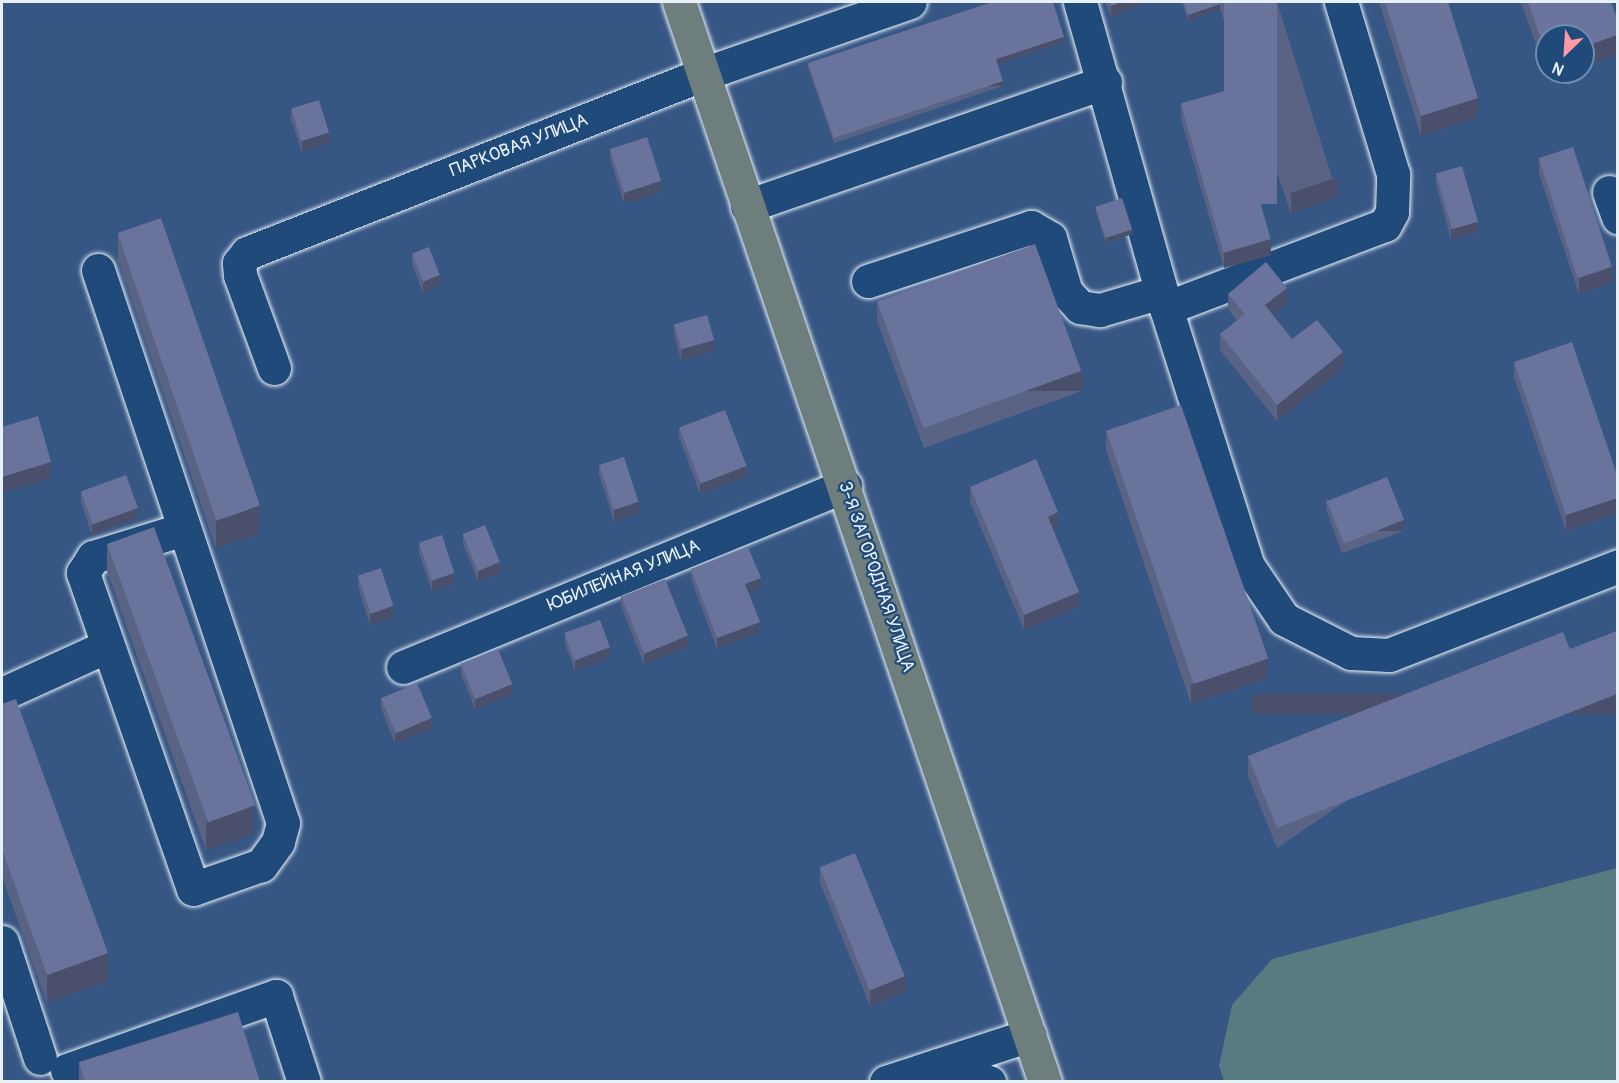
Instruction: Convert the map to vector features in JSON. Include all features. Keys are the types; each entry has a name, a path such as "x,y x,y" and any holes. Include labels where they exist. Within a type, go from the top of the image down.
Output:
{"main road":[{"name":"3-Я ЗАГОРОДНАЯ УЛИЦА","path":"679,2 747,206 845,486 1045,1082"}],"street":[{"name":"ПАРКОВАЯ УЛИЦА","path":"274,369 240,275 239,263 247,253 703,74 910,2"},
{"path":"1080,2 1105,82 1164,300 1248,566 1284,619 1315,638 1351,653 1389,655 1617,566"},
{"path":"868,281 1031,227 1050,238 1066,292 1080,308 1100,310 1164,300 1385,225 1392,212 1393,174 1341,2"},
{"path":"747,206 1105,82"},
{"path":"98,270 283,823 278,842 261,865 193,890 105,647 83,573 93,557 184,529"},
{"name":"ЮБИЛЕЙНАЯ УЛИЦА","path":"403,667 845,486"},
{"path":"2,694 105,647"},
{"path":"2,942 53,1064 276,996 304,1082"},
{"path":"886,1082 1030,1035"},
{"path":"938,1065 989,1082"}],"green space":[{"path":"1617,868 1617,1081 1224,1081 1219,1066 1232,1005 1272,959"}],"building":[{"path":"992,2 1053,2 1064,37 996,59 1003,81 834,138 808,63"},
{"path":"1109,2 1121,2 1111,6"},
{"path":"1184,2 1219,2 1220,4 1188,15"},
{"path":"1224,2 1277,2 1277,204 1224,204"},
{"path":"1385,2 1448,2 1478,98 1421,116"},
{"path":"1528,2 1611,2 1617,19 1617,35 1595,43 1595,24 1536,24"},
{"path":"1228,90 1271,239 1224,253 1181,104"},
{"path":"319,100 329,133 301,141 291,108"},
{"path":"647,137 661,181 624,193 610,149"},
{"path":"1573,147 1612,267 1578,278 1539,158"},
{"path":"1462,166 1478,222 1452,229 1436,173"},
{"path":"1122,198 1132,229 1106,238 1095,207"},
{"path":"161,218 260,505 216,520 118,233"},
{"path":"1035,244 1081,371 923,428 877,301"},
{"path":"429,247 440,275 423,281 412,253"},
{"path":"1266,262 1287,288 1265,305 1292,339 1317,320 1343,352 1277,405 1220,334 1245,314 1228,294"},
{"path":"707,315 714,340 681,349 674,324"},
{"path":"1572,342 1617,475 1617,498 1566,515 1514,362"},
{"path":"1181,405 1268,658 1194,684 1106,431"},
{"path":"725,410 747,466 701,484 679,428"},
{"path":"38,416 51,462 2,477 2,427"},
{"path":"624,457 639,502 614,510 599,465"},
{"path":"1036,459 1058,512 1048,517 1079,592 1024,615 970,487"},
{"path":"126,475 138,508 93,524 81,491"},
{"path":"1387,477 1404,520 1344,544 1327,501"},
{"path":"485,525 500,562 478,571 463,534"},
{"path":"154,527 255,805 208,822 107,544"},
{"path":"442,535 454,573 432,580 419,542"},
{"path":"748,547 761,578 745,584 760,622 717,638 691,569"},
{"path":"381,568 393,606 371,613 358,575"},
{"path":"665,579 688,636 644,653 621,597"},
{"path":"600,620 610,647 574,660 564,633"},
{"path":"1617,631 1617,694 1277,828 1248,756 1563,632 1570,649"},
{"path":"498,649 512,684 475,699 461,664"},
{"path":"417,683 432,718 396,733 381,698"},
{"path":"16,699 108,953 47,975 2,849 2,704"},
{"path":"855,853 905,976 870,991 820,867"},
{"path":"238,1012 260,1082 85,1082 79,1062"}]}
